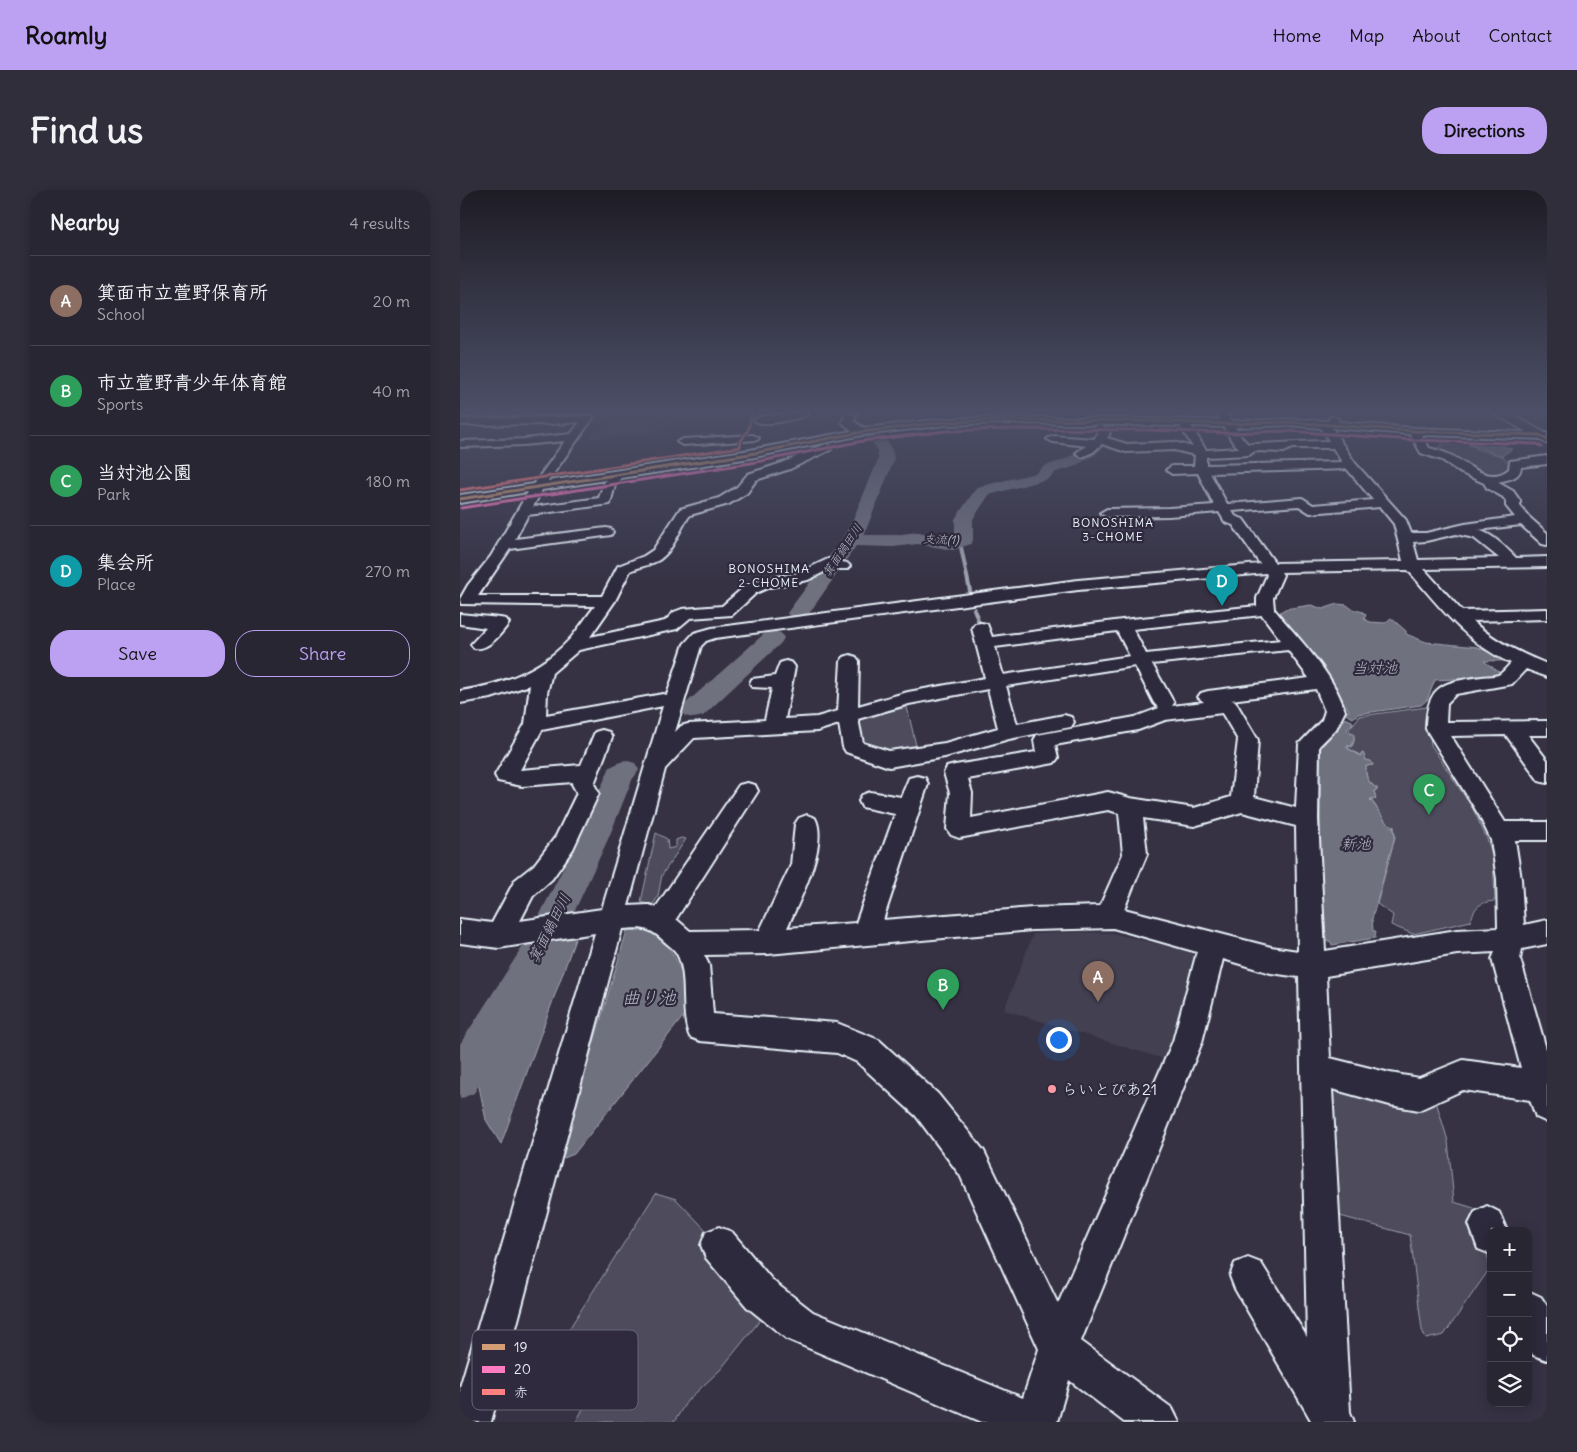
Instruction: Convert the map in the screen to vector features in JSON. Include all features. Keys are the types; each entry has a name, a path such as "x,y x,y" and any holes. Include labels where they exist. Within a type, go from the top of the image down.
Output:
{"street":[{"path":"552,470 535,491 501,551 474,588 467,601 607,601"},
{"path":"460,501 645,470"},
{"path":"460,697 509,687 543,672 573,646 619,583 623,569 631,564 653,558 660,551 685,512 724,501 742,490 752,477 772,470"},
{"path":"1204,470 1230,519 1238,522 1275,575 1265,598 1266,610 1322,682 1334,711 1329,723 1308,744 1307,820 1322,1253 1332,1417"},
{"path":"1355,470 1401,524 1412,564 1457,616 1482,639 1504,653 1547,671"},
{"path":"1466,470 1489,480 1508,476 1514,470"},
{"path":"523,512 605,501 609,484 617,475"},
{"path":"1489,480 1492,485 1508,494 1513,506 1524,520 1547,541"},
{"path":"1107,513 1169,512 1222,506 1302,502 1310,508 1384,503"},
{"path":"1405,538 1426,537 1455,530 1524,520"},
{"path":"514,528 533,526"},
{"path":"1455,530 1479,535 1495,546 1512,562"},
{"path":"501,551 606,532"},
{"path":"501,551 575,546"},
{"path":"496,1330 654,766 693,644 700,637 712,633 771,625 1087,584 1200,572 1270,568 1547,562"},
{"path":"726,611 750,590 766,583 802,576 837,565"},
{"path":"482,622 502,602"},
{"path":"1009,732 983,635 1122,625 1266,610"},
{"path":"573,646 617,635 671,625 680,616 688,614 726,611 759,612 770,616 771,625"},
{"path":"1457,616 1547,614"},
{"path":"460,619 500,623 487,644 460,644"},
{"path":"1122,625 1164,703"},
{"path":"654,766 688,731 817,724 908,698 995,682 1141,660 1292,644"},
{"path":"850,661 848,716 853,747 889,759 945,750 1009,732 1164,703 1322,682"},
{"path":"1316,1070 1390,1089 1419,1094 1463,1075 1544,1096 1539,1050 1506,959 1512,940 1509,879 1503,840 1488,811 1436,729 1438,701 1449,690 1468,685 1505,680 1523,661"},
{"path":"543,672 537,693 535,724 506,775 511,779 522,779 589,772"},
{"path":"759,683 785,675 774,726"},
{"path":"535,724 663,700"},
{"path":"1242,803 1248,740 1228,706 1162,714 1138,723 1044,740 1047,758 955,773 961,793 959,829 1108,801 1130,807 1194,816 1242,803 1307,820"},
{"path":"1511,728 1547,775"},
{"path":"1436,729 1547,728"},
{"path":"499,936 524,888 543,872 565,842 588,793 582,784 589,772 602,737"},
{"path":"866,934 917,784"},
{"path":"660,922 747,791"},
{"path":"870,801 909,807"},
{"path":"1107,918 1135,854 1130,807"},
{"path":"768,942 803,865 807,824"},
{"path":"1498,831 1547,831"},
{"path":"460,931 499,936 610,919 648,916 660,922 685,943 695,965 700,1027 837,1038 868,1051 927,1105 972,1163 1058,1348 1158,1422"},
{"path":"685,943 768,942 1032,919 1113,917 1271,960 1312,966 1457,942 1512,940 1547,932"},
{"path":"1036,1422 1058,1348 1187,1042 1213,944"},
{"path":"719,1245 760,1294 800,1326 1031,1422"},
{"path":"1248,1276 1332,1417"},
{"path":"1532,1317 1547,1341"}],"shaded area":[{"path":"1475,470 1510,470 1509,472 1491,478"},
{"path":"907,707 918,754 889,757 853,747 855,720"},
{"path":"1427,707 1431,745 1473,809 1493,856 1495,901 1486,902 1476,908 1471,921 1413,934 1391,925 1393,915 1377,904 1395,837 1394,826 1386,822 1371,800 1376,799 1374,791 1378,789 1368,780 1366,766 1373,765 1366,760 1363,753 1361,753 1361,756 1348,748 1349,746 1352,747 1354,740 1349,729 1360,716"},
{"path":"656,833 667,839 668,849 676,847 676,840 686,839 662,875 658,896 653,905 641,902"},
{"path":"1112,933 1193,952 1201,958 1192,995 1164,1059 1004,1010 1033,934"},
{"path":"1325,1080 1435,1098 1448,1141 1454,1202 1477,1209 1487,1254 1487,1272 1444,1335 1426,1339 1422,1330 1410,1235 1329,1213"},
{"path":"656,1193 676,1199 705,1229 714,1254 766,1313 720,1370 687,1401 674,1422 576,1422 582,1410 638,1410 638,1330 568,1330"}],"water":[{"name":"当対池","path":"1337,604 1347,605 1352,609 1363,612 1366,615 1364,619 1370,622 1385,623 1391,618 1406,631 1406,634 1426,642 1477,647 1509,660 1484,661 1500,673 1490,677 1435,680 1427,700 1421,705 1358,714 1353,718 1344,713 1349,711 1348,709 1307,648 1277,614 1285,609 1311,605 1323,609"},
{"name":"新池","path":"1345,718 1352,721 1353,723 1347,729 1349,733 1354,734 1351,747 1348,745 1347,748 1361,756 1363,753 1366,760 1371,761 1373,765 1366,766 1366,774 1372,785 1378,789 1374,791 1376,799 1372,798 1370,800 1388,824 1391,827 1393,826 1395,836 1372,919 1373,931 1376,931 1375,938 1332,945 1331,942 1326,940 1321,906 1320,755 1321,748"},
{"name":"曲り池","path":"628,927 639,927 656,935 675,957 683,976 688,975 686,1013 574,1154 559,1160"},
{"path":"577,934 501,1144 486,1120 477,1077 557,943"}],"waterway":[{"name":"箕面鍋田川","path":"798,613 857,532 882,470"},
{"name":"支流(1)","path":"852,540 893,541 918,538 953,544 964,540 964,519 983,491 1042,476 1048,470"},
{"path":"961,547 970,591"},
{"path":"974,609 981,628"},
{"name":"箕面鍋田川","path":"694,710 773,638"},
{"name":"箕面鍋田川","path":"460,1079 539,951 594,837 620,774 625,770"}],"transit line":[{"name":"赤","path":"460,490 587,470"},
{"name":"19","path":"460,499 644,470"},
{"name":"20","path":"461,508 703,470"}],"place":[{"name":"集会所","path":"1222,606"},
{"name":"当対池公園","path":"1429,815"},
{"name":"箕面市立萱野保育所","path":"1098,1002"},
{"name":"市立萱野青少年体育館","path":"943,1010"},
{"name":"らいとぴあ21","path":"1052,1089"}],"district":[{"name":"BONOSHIMA 3-CHOME","path":"1113,529"},
{"name":"BONOSHIMA 2-CHOME","path":"769,575"}]}
